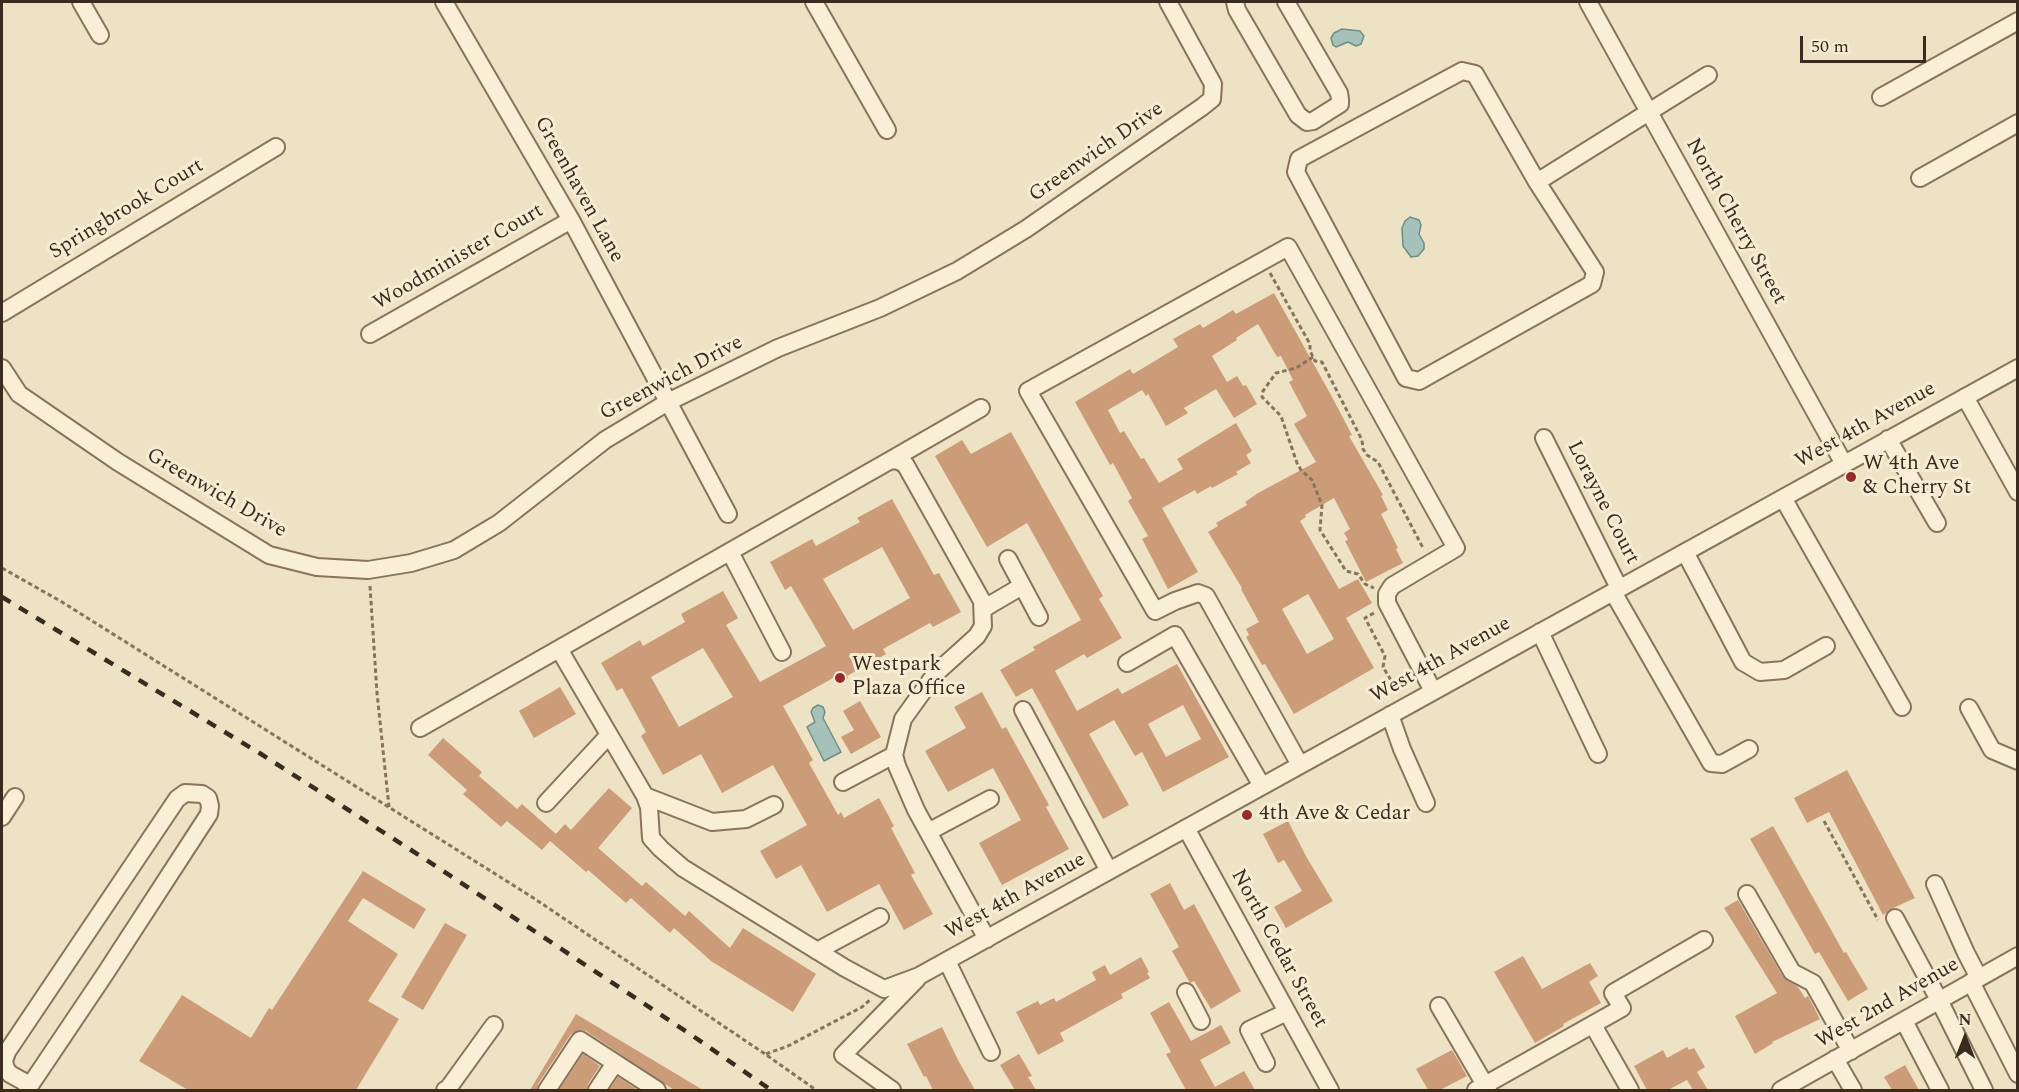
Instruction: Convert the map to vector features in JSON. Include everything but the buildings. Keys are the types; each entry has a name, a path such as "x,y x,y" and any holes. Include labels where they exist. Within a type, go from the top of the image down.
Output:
{"street":[{"path":"81,2 100,35"},
{"name":"Greenhaven Lane","path":"444,2 570,220 728,514"},
{"path":"814,2 887,130"},
{"name":"Greenwich Drive","path":"2,368 19,394 118,462 269,555 316,567 368,570 411,563 454,550 500,523 605,440 668,402 778,348 880,308 957,271 1026,229 1202,107 1212,99 1213,84 1168,2"},
{"path":"1235,2 1237,10 1298,115 1307,122 1313,121 1340,104 1339,93 1286,2"},
{"name":"North Cherry Street","path":"1588,2 1844,464"},
{"path":"1881,97 2018,21"},
{"path":"1462,71 1474,74 1537,182 1595,272 1592,284 1419,381 1406,378 1296,172 1299,159 1462,71"},
{"path":"1537,182 1708,75"},
{"path":"1920,178 2018,123"},
{"name":"Springbrook Court","path":"2,313 276,147"},
{"name":"Woodminister Court","path":"370,334 570,220"},
{"path":"1300,765 1206,596 1198,593 1155,611 1028,391 1288,247 1456,548 1392,586 1387,594 1387,603 1433,691"},
{"name":"West 4th Avenue","path":"884,989 920,976 2018,368"},
{"path":"1965,397 2018,492"},
{"path":"420,728 981,408"},
{"name":"Lorayne Court","path":"1544,438 1616,590 1711,763 1722,764 1749,748"},
{"path":"1888,439 1937,523"},
{"path":"889,461 896,460 905,464 982,601 983,626 976,636 936,673 903,719 894,755 903,782 928,832 987,939"},
{"path":"1783,498 1902,707"},
{"path":"730,552 782,652"},
{"path":"1685,552 1743,662 1760,672 1784,670 1826,646"},
{"path":"1008,559 1039,617"},
{"path":"983,609 1022,586"},
{"path":"1540,632 1598,754"},
{"path":"1127,663 1175,635 1262,786"},
{"path":"559,649 645,796 649,807 651,838 661,849 684,868 817,951 884,989"},
{"path":"1969,708 1992,750 2018,761"},
{"path":"1023,710 1109,871"},
{"path":"1390,715 1426,803"},
{"path":"546,802 609,735"},
{"path":"843,782 894,755"},
{"path":"185,793 202,794 208,798 210,806 208,814 28,1088 6,1069 4,1061 7,1052 177,799 185,793"},
{"path":"645,796 712,822 746,819 774,805"},
{"path":"2,817 15,797"},
{"path":"928,832 990,799"},
{"name":"North Cedar Street","path":"1186,828 1330,1090"},
{"path":"1935,884 2018,1074"},
{"path":"1747,894 1792,972 1813,983 1851,1051"},
{"path":"817,951 880,917"},
{"path":"1895,918 1940,1000 1984,1090"},
{"path":"1439,1006 1483,1089 1622,1008 1613,993 1704,940"},
{"name":"West 2nd Avenue","path":"1781,1090 2018,956"},
{"path":"947,961 991,1052"},
{"path":"892,1090 843,1055 920,976"},
{"path":"1186,992 1201,1021"},
{"path":"1266,1063 1250,1030 1287,1012"},
{"path":"1904,1021 1940,1090"},
{"path":"447,1090 495,1025"},
{"path":"1593,1025 1630,1090"},
{"path":"547,1090 580,1040 651,1089"},
{"path":"1835,1059 1853,1090"},
{"path":"597,1090 615,1063"}],"path":[{"path":"1263,261 1311,344 1315,361 1322,362 1362,440 1363,449 1367,455 1378,462 1425,552"},
{"path":"1313,357 1296,368 1276,373 1263,391 1262,397 1281,416 1297,463 1312,480 1322,505 1320,530 1346,571 1358,574 1365,584 1376,588"},
{"path":"2,568 62,602 532,897 816,1090"},
{"path":"368,570 377,693 389,807"},
{"path":"1380,610 1365,618 1385,656 1383,667 1406,706"},
{"path":"1824,821 1882,926 1895,918"},
{"path":"765,1054 788,1046 862,1007 884,989"}],"water":[{"path":"1342,29 1360,31 1364,36 1361,44 1356,46 1348,42 1336,47 1333,45 1331,38 1334,33"},
{"path":"1410,217 1419,220 1421,225 1419,234 1424,243 1424,249 1418,256 1411,257 1403,246 1402,228"},
{"path":"818,705 823,707 825,712 823,718 841,752 824,761 807,727 815,722 811,712"}],"railway":[{"path":"2,597 261,754 425,859 771,1090"}],"place":[{"name":"W 4th Ave & Cherry St","path":"1851,477"},
{"name":"Westpark Plaza Office","path":"840,678"},
{"name":"4th Ave & Cedar","path":"1247,815"}]}
